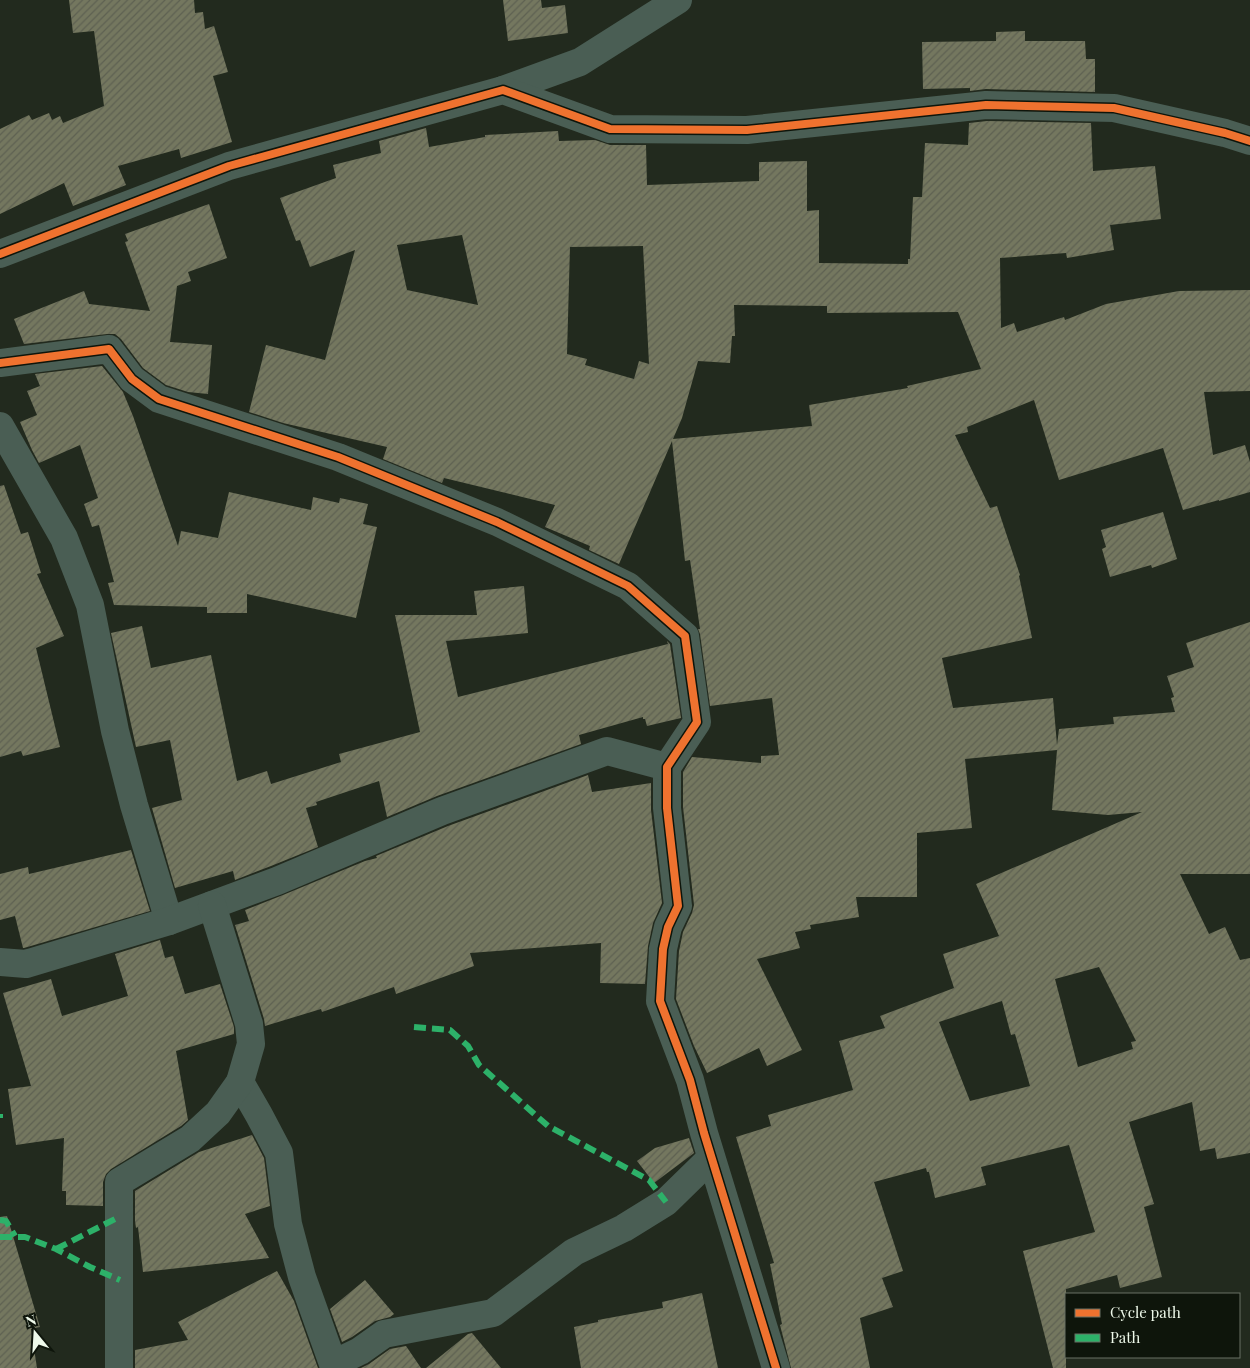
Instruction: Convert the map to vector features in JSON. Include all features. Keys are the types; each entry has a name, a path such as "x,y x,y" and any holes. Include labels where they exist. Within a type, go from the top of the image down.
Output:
{"street":[{"path":"0,254 229,166 504,90 580,62 678,0"},
{"path":"504,90 610,129 747,130 986,105 1114,108 1250,141"},
{"path":"0,363 109,349 132,379 159,399 338,457 498,522 628,586 685,636 697,722 666,767 667,808 678,906 668,927 663,949 660,1001 690,1080 711,1158 776,1368"},
{"path":"0,426 64,538 90,605 115,731 134,805 168,921"},
{"path":"0,962 26,964 168,921 277,881 442,811 607,751 666,767"},
{"path":"119,1368 119,1182 190,1139 218,1113 240,1082 251,1044 249,1024 212,905"},
{"path":"240,1082 279,1153 288,1224 302,1277 333,1364 360,1351 384,1334 493,1313 574,1252 624,1228 666,1202 711,1158"}],"building":[{"path":"69,0 194,0 195,13 203,12 205,29 214,26 228,72 213,76 232,142 181,158 179,149 118,166 126,185 73,206 64,183 0,214 0,129 29,115 32,120 49,113 52,120 60,116 63,123 104,106 94,31 73,33"},
{"path":"503,0 541,0 542,8 565,5 568,33 508,41"},
{"path":"1025,31 1025,41 1085,41 1086,59 1095,59 1095,92 986,89 970,91 970,88 923,89 922,42 996,41 996,32"},
{"path":"987,121 1091,123 1093,171 1155,166 1161,219 1110,225 1114,250 1067,258 1066,253 1000,258 1001,328 1014,323 1017,332 1064,317 1065,320 1106,304 1179,291 1250,290 1250,391 1204,392 1213,455 1245,445 1250,462 1250,492 1183,510 1163,448 1059,480 1034,400 967,427 968,432 955,435 990,508 997,506 1020,575 1032,638 942,658 953,708 1053,698 1057,745 1059,729 1114,724 1113,717 1175,712 1171,698 1174,697 1167,676 1194,667 1186,643 1250,622 1250,874 1180,874 1209,934 1225,927 1240,960 1250,958 1250,1153 1217,1159 1215,1148 1200,1151 1192,1102 1129,1122 1154,1204 1144,1207 1162,1277 1120,1288 1117,1275 1066,1289 1066,1368 1053,1368 1023,1251 1095,1232 1069,1145 981,1167 986,1185 935,1198 929,1172 927,1172 926,1168 874,1182 903,1271 882,1278 893,1307 860,1318 870,1368 791,1368 780,1325 782,1324 770,1264 774,1263 736,1137 771,1126 768,1115 853,1090 839,1041 885,1028 880,1016 954,988 943,954 999,936 976,884 1142,812 1108,815 1052,810 1057,750 965,759 972,828 917,833 917,897 856,897 859,917 810,925 811,929 795,932 800,948 757,959 802,1050 767,1066 759,1048 707,1073 694,1046 676,999 679,951 683,932 694,905 683,807 683,772 692,757 761,763 761,756 779,755 772,698 710,706 690,560 685,561 672,441 619,564 589,550 590,546 545,527 555,505 444,478 442,483 383,459 387,447 283,423 249,412 266,345 325,360 355,250 310,267 300,240 296,241 280,198 336,178 333,165 381,153 379,141 426,128 429,147 485,137 485,135 558,131 559,141 595,140 610,145 646,145 647,185 759,181 759,162 807,161 807,211 819,210 819,263 908,264 908,259 910,259 913,197 922,197 925,143 968,145 969,123","holes":["462,235 478,305 407,290 397,245","643,246 649,364 639,361 634,379 585,365 587,359 567,354 570,247","734,305 827,306 827,313 958,312 981,369 907,386 908,388 809,405 812,426 673,439 682,418 698,361 730,363 732,336 735,336","1099,967 1136,1041 1131,1042 1133,1049 1078,1067 1055,979","1002,1001 1011,1035 1015,1034 1030,1086 970,1101 939,1022"]},
{"path":"209,204 227,258 188,272 191,281 177,286 170,342 212,345 208,394 188,392 166,385 143,368 115,334 24,344 14,319 84,291 89,304 150,311 125,242 128,241 125,234"},
{"path":"102,366 123,392 178,546 181,531 218,538 229,492 311,510 313,497 339,503 340,498 368,504 363,524 377,527 356,618 247,594 247,613 207,613 207,607 114,605 108,583 114,582 99,525 92,527 84,504 98,498 80,445 39,463 20,422 37,415 27,391 40,386 35,374"},
{"path":"4,485 21,534 28,532 41,573 37,574 64,636 36,648 60,747 23,756 21,751 0,757 0,486"},
{"path":"1163,512 1177,559 1152,568 1151,565 1110,577 1102,549 1106,547 1101,530"},
{"path":"524,586 528,633 446,641 458,697 668,644 667,641 670,644 681,718 647,726 643,717 579,735 581,744 437,796 387,817 379,781 316,802 317,805 306,808 318,847 235,880 233,871 175,888 152,808 182,800 170,740 136,747 111,633 142,626 151,668 211,655 237,781 267,771 271,784 341,762 339,754 420,732 395,615 477,615 474,591"},
{"path":"588,775 592,792 651,783 651,810 662,903 653,923 648,946 645,984 600,983 601,943 470,953 474,966 396,994 394,987 322,1012 321,1009 265,1026 235,925 249,921 245,910 365,861 377,858 376,856 448,826"},
{"path":"131,850 150,911 24,948 15,916 0,920 0,874 28,867 29,874"},
{"path":"160,940 165,958 173,956 185,994 220,984 234,1027 234,1034 176,1051 188,1120 106,1174 103,1182 103,1206 66,1205 66,1191 62,1191 64,1138 16,1145 8,1089 31,1086 3,993 51,979 62,1016 128,996 115,954"},
{"path":"252,1135 264,1158 270,1206 245,1214 269,1258 143,1272 138,1227 136,1228 135,1221 135,1191 199,1152"},
{"path":"689,1138 694,1153 654,1183 637,1161 655,1148"},
{"path":"7,1216 40,1327 31,1329 37,1368 0,1368 0,1217"},
{"path":"277,1271 294,1301 318,1368 135,1368 135,1350 188,1340 178,1322"},
{"path":"365,1280 394,1314 375,1321 342,1342 330,1309"},
{"path":"702,1293 718,1368 581,1368 574,1327 598,1322 598,1320 663,1308 662,1302"},
{"path":"472,1333 501,1368 426,1368 468,1334"},
{"path":"406,1346 421,1368 361,1368 390,1349"}],"marked path":[{"path":"414,1027 450,1030 468,1046 479,1065 548,1126 649,1180 666,1202"},
{"path":"56,1249 119,1217"},
{"path":"0,1220 6,1221 15,1236"},
{"path":"0,1237 25,1237 56,1249 120,1280"}],"cycle path":[{"path":"0,254 229,166 503,90 610,129 747,130 986,105 1114,108 1225,133 1250,141"},
{"path":"0,363 109,349 132,379 159,399 338,457 497,522 628,586 685,636 697,722 667,767 667,808 678,906 668,927 663,949 660,1001 690,1080 704,1133 776,1368"}]}
